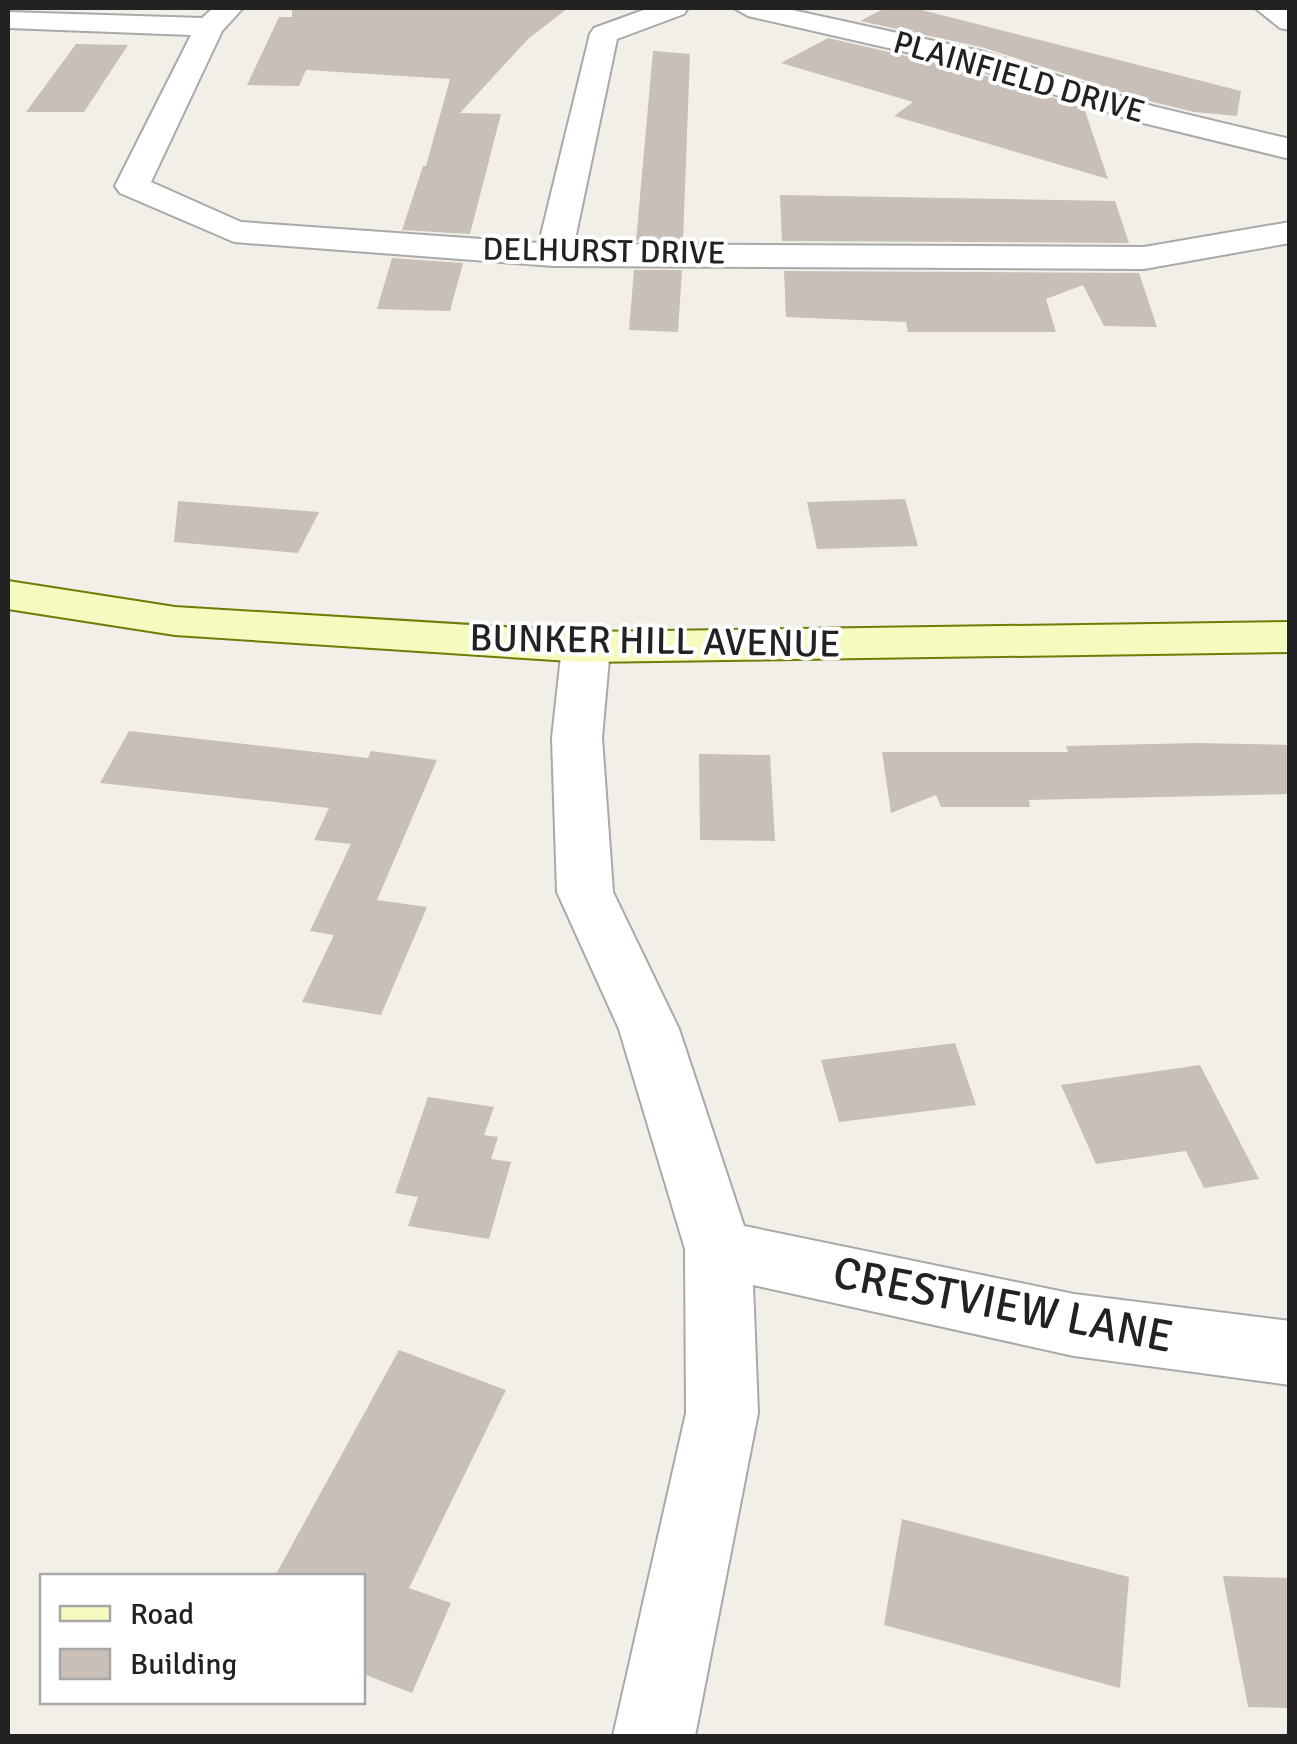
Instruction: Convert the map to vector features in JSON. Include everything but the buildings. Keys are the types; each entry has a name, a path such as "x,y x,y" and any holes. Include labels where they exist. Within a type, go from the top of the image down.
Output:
{"main road":[{"name":"BUNKER HILL AVENUE","path":"15,597 176,622 586,647 1290,636"}],"street":[{"path":"554,256 604,34 674,8"},
{"name":"PLAINFIELD DRIVE","path":"748,8 980,60 1142,113 1290,149"},
{"path":"1268,8 1290,22"},
{"path":"8,20 219,17"},
{"name":"DELHURST DRIVE","path":"219,17 132,186 234,232 554,256 1144,258 1290,232"},
{"path":"586,647 576,738 585,892 649,1028 718,1249 722,1413 654,1736"},
{"name":"CRESTVIEW LANE","path":"718,1249 1074,1326 1290,1353"}]}
